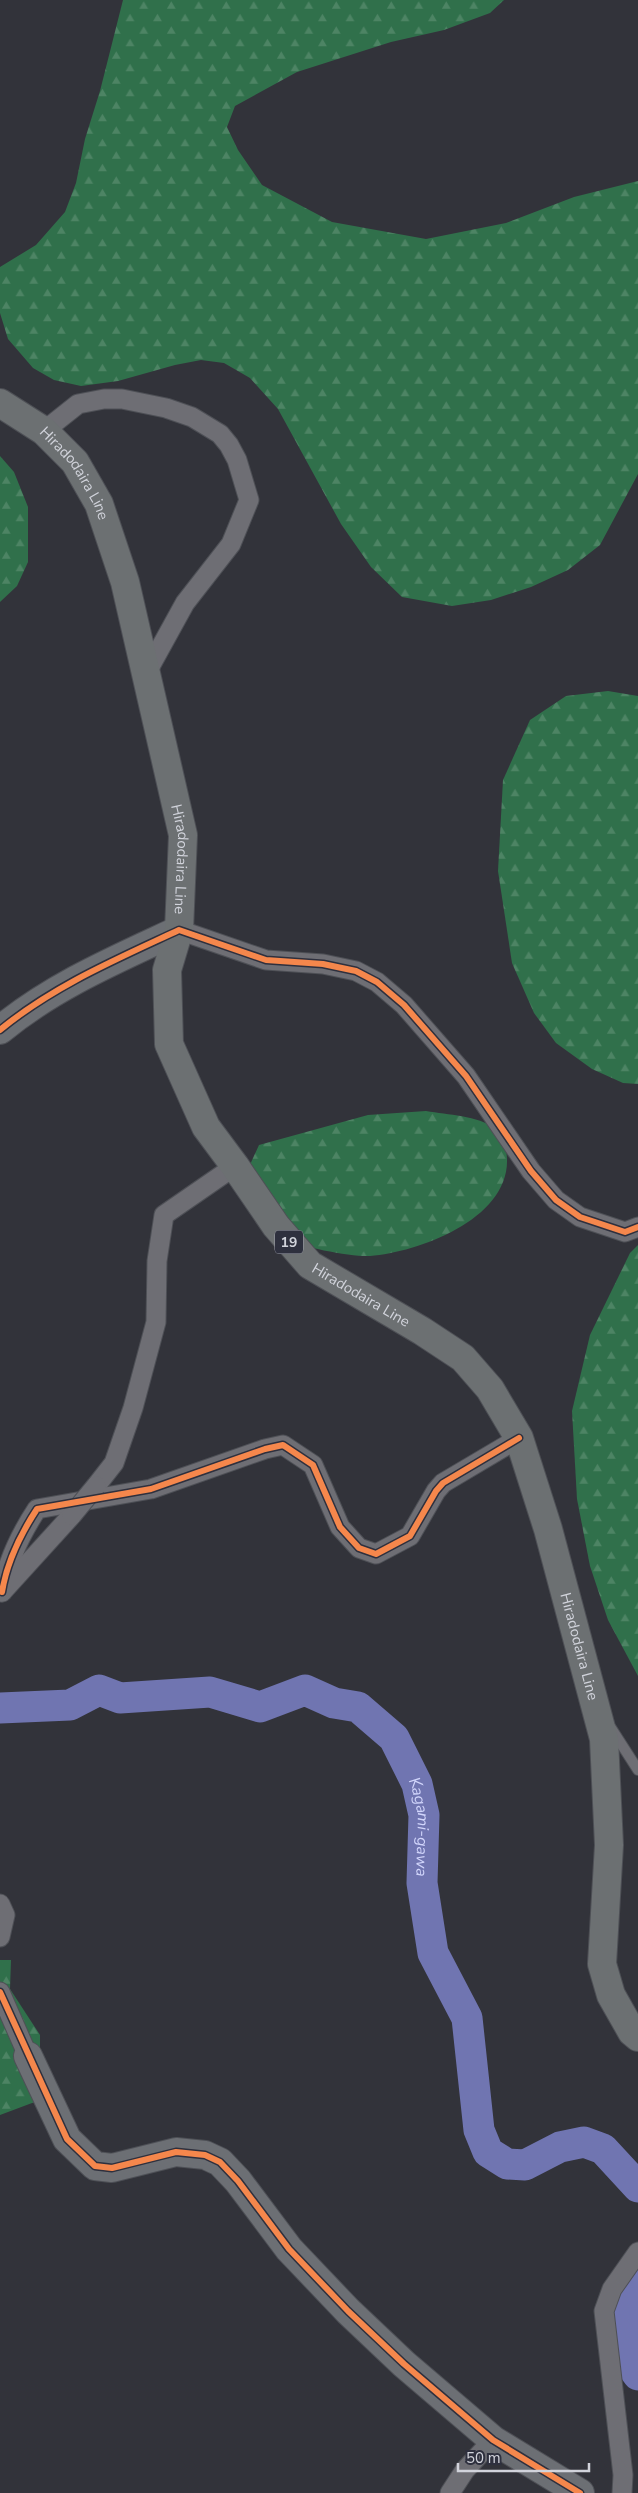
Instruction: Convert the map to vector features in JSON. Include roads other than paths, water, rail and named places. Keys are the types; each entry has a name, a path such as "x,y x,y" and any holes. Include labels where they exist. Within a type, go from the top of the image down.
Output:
{"main road":[{"name":"Hiradodaira Line","path":"0,403 44,431 74,462 99,504 125,582 183,835 179,930 167,970 169,1044 206,1128 235,1166 276,1226 310,1265 422,1331 463,1358 490,1389 519,1438 548,1529 604,1739 609,1845 602,1964 611,1995 632,2032 638,2037"}],"street":[{"path":"44,431 78,404 104,399 122,399 166,408 192,417 220,434 229,445 237,460 249,500 231,544 185,603 147,672"},
{"path":"0,1030 43,998 118,958 179,930 266,960 323,964 356,971 377,982 404,1005 466,1076 531,1171 556,1200 580,1217 625,1232 638,1227"},
{"path":"1,1593 72,1515 114,1463 133,1408 156,1322 157,1261 164,1215 235,1166"},
{"path":"1,1593 5,1573 21,1534 38,1509 150,1489 265,1449 283,1446 313,1466 340,1528 359,1548 376,1554 410,1536 443,1482 519,1438"},
{"path":"0,1904 5,1915 0,1937"},
{"path":"0,1992 67,2139 95,2166 112,2168 176,2152 205,2155 220,2162 238,2181 289,2249 348,2311 404,2364 493,2440 580,2493"},
{"path":"622,2493 623,2475 604,2311 612,2289 638,2252"},
{"path":"450,2493 465,2470 493,2440"}],"lane":[{"path":"594,1702 638,1770"}],"waterway":[{"name":"Kagami-gawa","path":"0,1708 70,1705 99,1690 120,1698 210,1692 260,1707 305,1690 334,1703 358,1707 394,1738 417,1784 424,1815 422,1883 433,1953 467,2018 479,2130 488,2152 507,2164 525,2165 560,2147 584,2142 603,2149 638,2187"},
{"name":"Kagami-gawa","path":"638,2279 628,2303 624,2327 626,2352 638,2375"}]}
